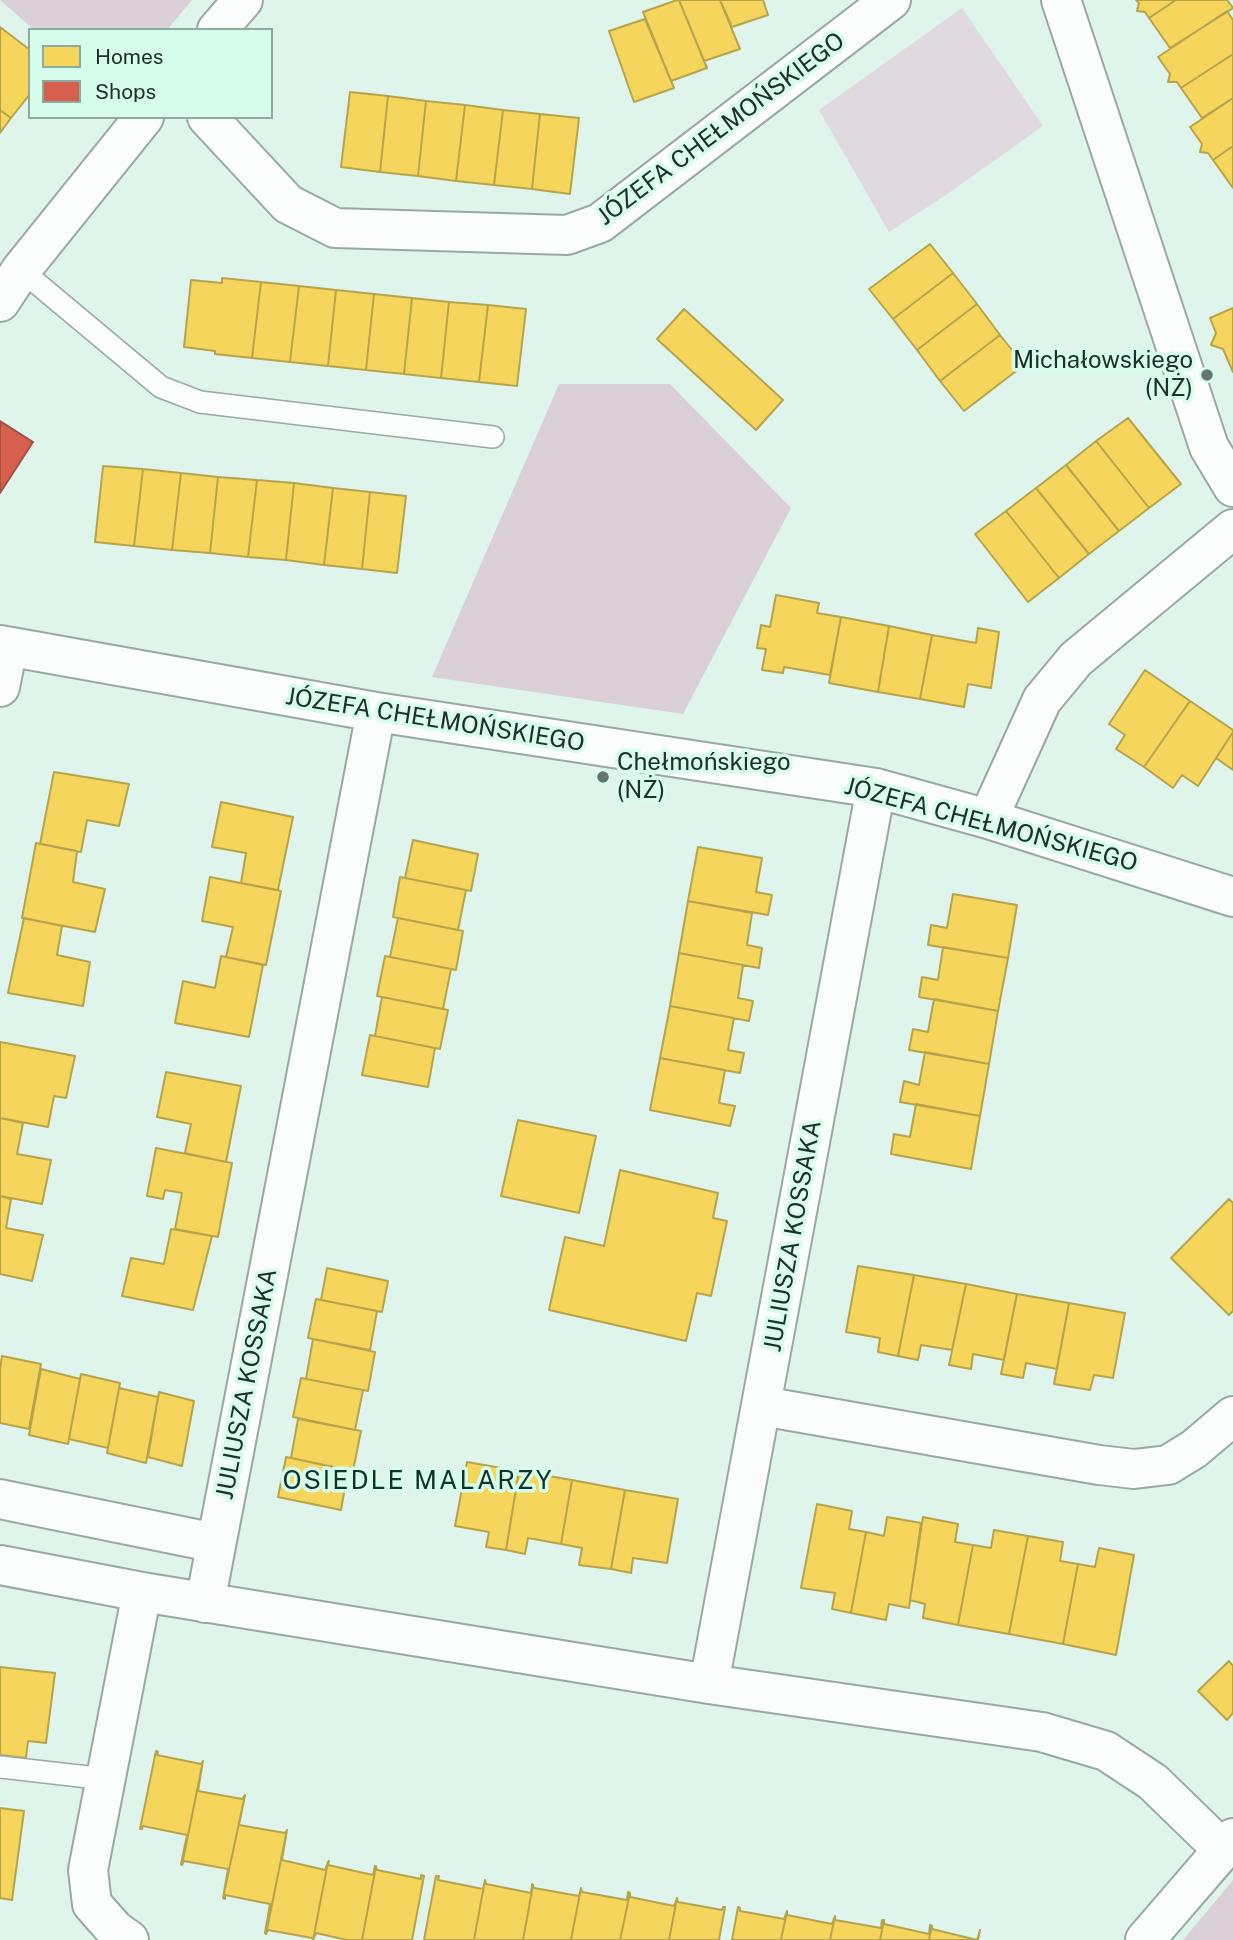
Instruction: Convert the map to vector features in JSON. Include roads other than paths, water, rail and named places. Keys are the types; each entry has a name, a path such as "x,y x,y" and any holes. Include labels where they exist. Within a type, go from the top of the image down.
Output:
{"street":[{"path":"219,28 243,0"},
{"name":"JÓZEFA CHEŁMOŃSKIEGO","path":"209,119 288,204 335,228 567,235 600,223 891,0"},
{"path":"1061,0 1209,447 1233,487"},
{"path":"0,302 21,270 142,119"},
{"path":"988,819 1042,700 1076,659 1233,529"},
{"path":"0,688 4,646"},
{"name":"JÓZEFA CHEŁMOŃSKIEGO","path":"4,646 376,712 876,788 988,819 1233,897"},
{"name":"JULIUSZA KOSSAKA","path":"205,1603 376,712"},
{"name":"JULIUSZA KOSSAKA","path":"709,1684 876,788"},
{"path":"762,1406 1134,1469 1168,1465 1194,1449 1233,1416"},
{"path":"0,1499 216,1543"},
{"path":"0,1565 205,1603 709,1684 1042,1732 1106,1751 1153,1782 1228,1844 1144,1940"},
{"path":"130,1940 115,1930 92,1904 88,1870 142,1592"}],"lane":[{"path":"21,270 161,387 200,402 493,437"},
{"path":"0,1767 106,1779"}],"place":[{"name":"Michałowskiego (NŻ)","path":"1207,375"},
{"name":"Chełmońskiego (NŻ)","path":"603,777"}],"district":[{"name":"OSIEDLE MALARZY","path":"418,1481"}]}
